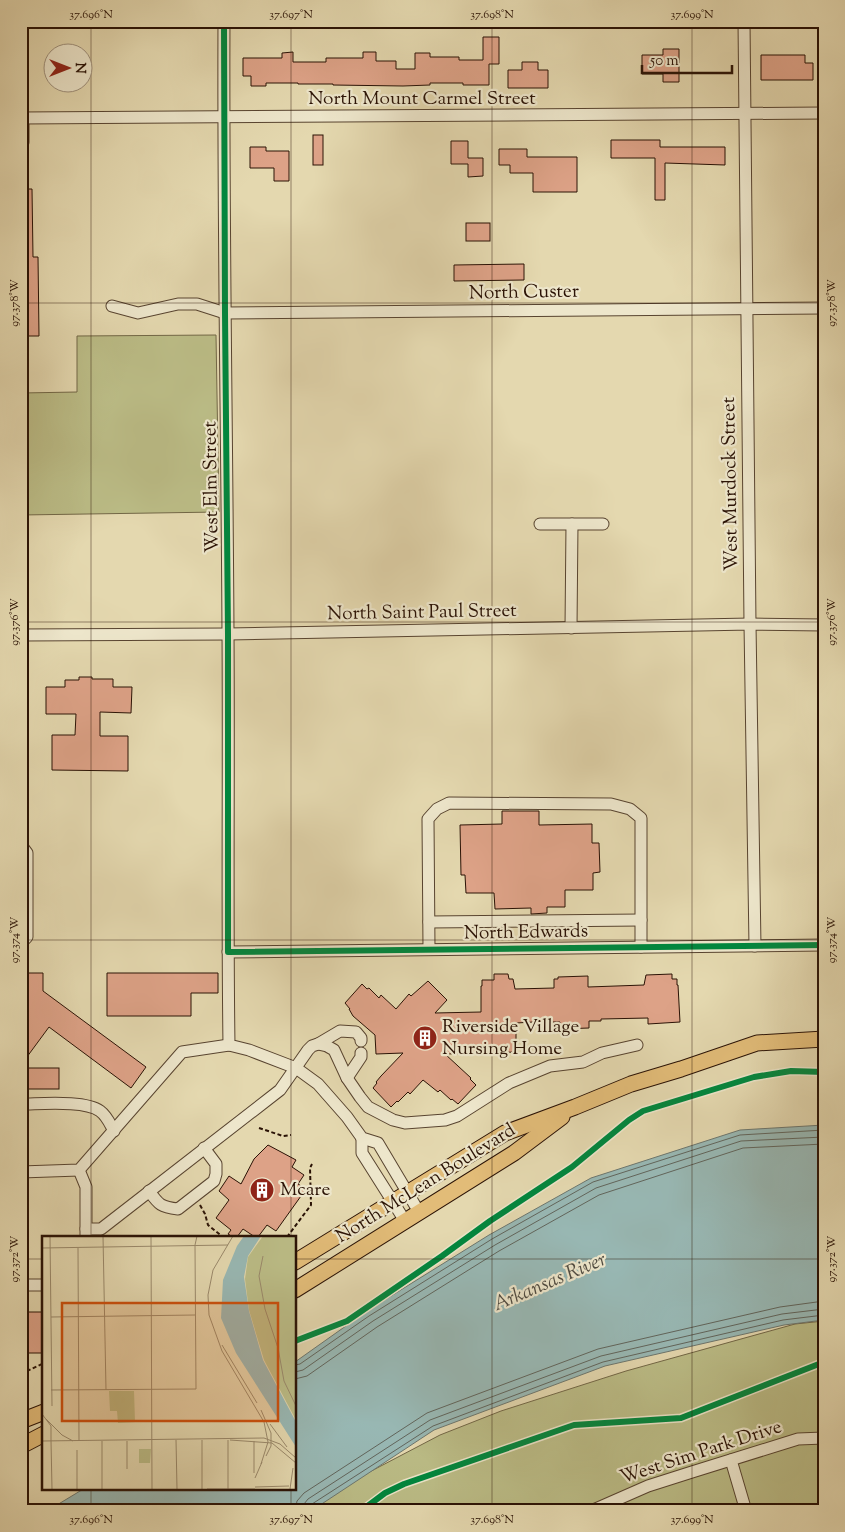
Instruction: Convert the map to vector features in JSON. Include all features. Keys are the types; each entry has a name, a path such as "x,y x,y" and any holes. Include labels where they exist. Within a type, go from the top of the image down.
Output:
{"main road":[{"name":"North McLean Boulevard","path":"296,1261 505,1133 631,1084 757,1043 824,1040"},
{"name":"North McLean Boulevard","path":"296,1289 514,1153 575,1107"},
{"path":"21,1421 42,1413"},
{"path":"24,1446 42,1435"}],"street":[{"name":"West Elm Street","path":"224,21 229,1045"},
{"name":"West Murdock Street","path":"744,21 755,946"},
{"name":"North Mount Carmel Street","path":"22,118 824,113"},
{"path":"21,147 24,142 22,118"},
{"name":"North Custer","path":"112,306 138,313 178,304 197,304 225,313 824,308"},
{"path":"540,524 603,524"},
{"path":"571,628 572,524"},
{"name":"North Saint Paul Street","path":"21,635 228,634 750,624 824,625"},
{"path":"430,949 428,819 437,809 449,804 611,804 630,809 641,818 641,947"},
{"path":"21,845 27,853 27,937 21,943"},
{"path":"429,922 641,920"},
{"name":"North Edwards","path":"228,952 824,945"},
{"path":"79,1170 86,1187 86,1233 101,1228 280,1090 312,1046 340,1031 356,1032 360,1041"},
{"path":"318,1044 334,1050 347,1078 368,1106 393,1120 405,1123 445,1120 457,1116 509,1083 550,1066 583,1062 602,1054 636,1045"},
{"path":"21,1172 79,1170 182,1052 229,1045 249,1050 296,1068 318,1084 347,1117 362,1138 362,1152 405,1221"},
{"path":"347,1078 361,1058 361,1053"},
{"path":"21,1104 79,1104 92,1106 103,1113 114,1131"},
{"path":"362,1138 378,1143 419,1212"},
{"path":"149,1191 156,1201 165,1208 178,1209 214,1181 216,1164 204,1148"},
{"path":"21,1285 42,1285"},
{"name":"West Sim Park Drive","path":"591,1511 648,1486 798,1439 824,1438"},
{"path":"731,1460 746,1511"}],"path":[{"path":"259,1128 283,1136 291,1135"},
{"path":"288,1236 312,1205 310,1168 312,1164"},
{"path":"200,1205 208,1224 222,1236"},
{"path":"361,1511 385,1494 404,1484 574,1426 681,1418 824,1362"},
{"path":"21,1374 42,1364"},
{"path":"370,1504 378,1511"}],"green space":[{"path":"216,335 219,512 21,515 21,393 77,392 77,336"},
{"path":"824,1321 824,1511 295,1511 440,1435 501,1411 626,1371 795,1324"}],"water":[{"name":"Arkansas River","path":"824,1125 824,1320 784,1325 605,1366 434,1430 311,1511 47,1511 82,1490 296,1490 296,1361 367,1311 489,1235 591,1178 740,1130"}],"building":[{"path":"483,37 499,37 499,64 489,64 489,85 430,83 430,85 403,86 266,83 266,86 251,86 251,76 243,76 243,58 282,58 282,53 293,52 293,62 326,62 326,58 363,58 363,52 376,52 376,61 396,61 396,69 415,69 415,53 430,53 430,57 459,57 459,60 483,60"},
{"path":"663,49 679,49 679,82 663,82 663,74 642,74 642,55 663,55"},
{"path":"761,55 805,55 805,63 813,63 813,80 761,80"},
{"path":"522,62 538,62 538,70 548,70 548,88 508,88 508,70 522,70"},
{"path":"313,135 323,135 323,165 313,165"},
{"path":"611,140 660,140 660,147 725,147 725,165 665,163 665,200 655,200 655,158 611,158"},
{"path":"451,141 468,141 468,158 483,158 483,176 468,177 468,164 451,164"},
{"path":"250,147 266,147 266,151 289,151 289,181 274,181 274,168 250,168"},
{"path":"499,149 527,149 527,157 577,157 577,192 533,192 533,173 510,173 510,165 499,165"},
{"path":"21,189 32,189 33,257 38,257 39,336 21,336"},
{"path":"466,223 490,223 490,241 466,241"},
{"path":"524,264 524,280 454,281 454,265"},
{"path":"79,677 113,679 113,687 132,687 131,713 100,712 100,736 128,736 128,771 52,770 52,735 75,735 76,714 46,714 46,687 65,687 65,680 79,680"},
{"path":"502,811 539,811 539,825 592,824 592,843 599,843 600,872 593,873 593,890 565,890 565,907 547,907 547,913 531,914 531,908 495,909 494,893 466,893 465,875 461,875 460,825 502,824"},
{"path":"21,973 43,973 43,991 146,1067 131,1088 49,1027 21,1065"},
{"path":"107,973 218,973 218,993 191,993 191,1016 107,1016"},
{"name":"Riverside Village Nursing Home","path":"494,974 508,974 509,979 513,979 515,989 554,988 554,979 558,979 558,977 588,976 588,987 644,985 646,975 672,974 672,979 677,979 678,985 680,1022 648,1024 648,1018 601,1019 601,1021 589,1021 589,1028 560,1029 560,1022 516,1023 516,1052 445,1054 476,1085 458,1104 423,1080 410,1094 408,1092 391,1107 373,1088 381,1076 403,1053 376,1054 375,1035 353,1016 345,1003 362,984 379,998 381,995 396,1009 409,994 411,996 428,981 447,1000 435,1013 481,1012 482,980 494,980"},
{"path":"21,1068 59,1068 59,1089 21,1089"},
{"name":"Mcare","path":"268,1145 296,1160 292,1167 304,1175 298,1184 306,1189 276,1231 267,1225 259,1236 254,1236 243,1229 238,1236 231,1236 228,1234 231,1230 216,1218 229,1200 219,1191 229,1176 241,1184 254,1159"},
{"path":"21,1312 42,1312 42,1353 21,1353"}],"cycle path":[{"path":"224,21 228,952 824,945"},
{"path":"296,1341 347,1321 490,1221 572,1167 629,1120 643,1111 754,1077 791,1071 824,1072"},
{"path":"361,1511 385,1493 404,1484 574,1425 681,1418 824,1362"}],"place":[{"name":"Riverside Village Nursing Home","path":"425,1038"},
{"name":"Mcare","path":"262,1190"}]}
